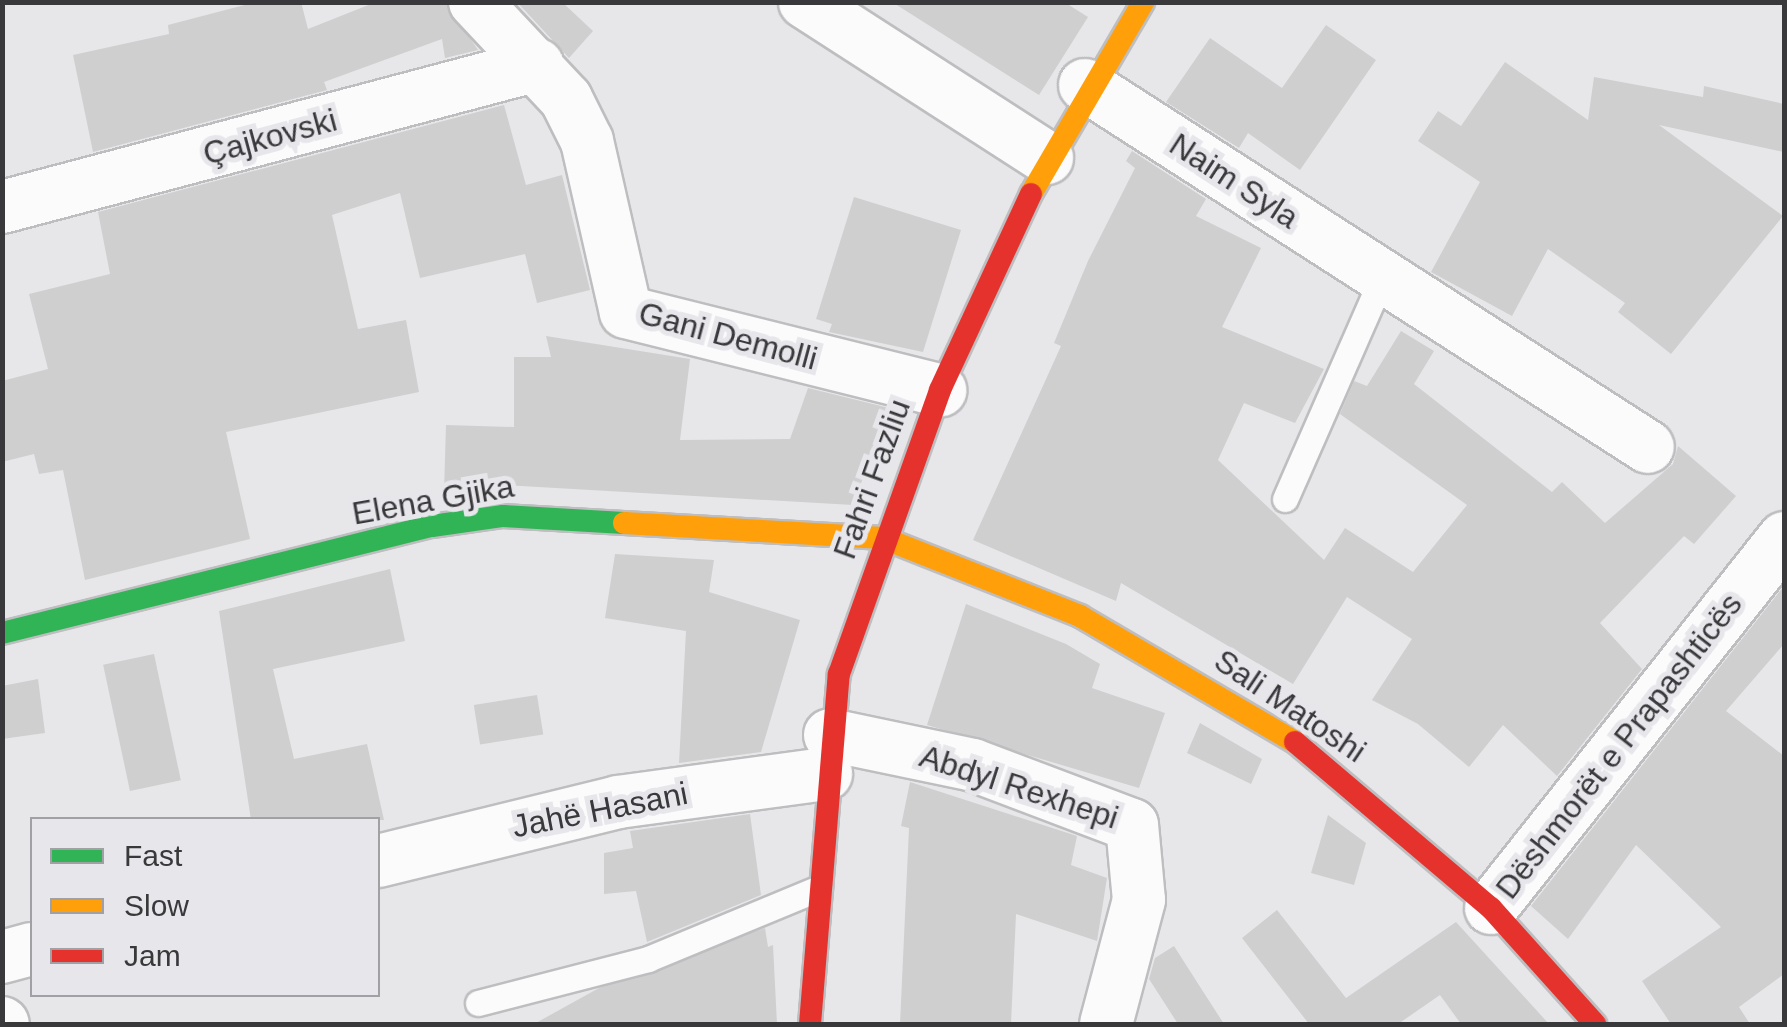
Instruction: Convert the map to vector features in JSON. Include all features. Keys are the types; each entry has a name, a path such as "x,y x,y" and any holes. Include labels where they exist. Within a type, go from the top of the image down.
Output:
{"street":[{"name":"Gani Demolli","path":"475,2 537,65 587,140 626,312 940,390"},
{"path":"805,2 1047,158"},
{"name":"Fahri Fazliu","path":"810,1024 828,754 839,674 883,538 940,390 1047,158 1085,86 1143,2"},
{"name":"Çajkovski","path":"2,207 537,65"},
{"name":"Naim Syla","path":"1085,86 1648,447"},
{"name":"Elena Gjika","path":"2,633 416,530 503,516 883,538"},
{"name":"Sali Matoshi","path":"883,538 1080,616 1293,741 1492,908 1595,1024"},
{"name":"Dëshmorët e Prapashticës","path":"1492,908 1784,538"},
{"name":"Jahë Hasani","path":"380,862 828,754"},
{"name":"Abdyl Rexhepi","path":"828,754 973,765 1132,825 1139,900 1106,1024"},
{"path":"2,957 30,950"}],"lane":[{"path":"1285,499 1383,276"},
{"path":"478,1003 590,979 819,888"}],"building":[{"path":"256,2 301,2 308,29 376,2 446,2 478,50 445,58 442,39 324,82 327,90 93,152 73,55 169,34 168,25"},
{"path":"517,2 562,2 593,31 569,58"},
{"path":"892,2 1064,2 1088,17 1039,95"},
{"path":"1326,25 1376,60 1300,170 1248,133 1239,148 1166,102 1210,38 1282,88"},
{"path":"1505,62 1588,120 1594,77 1703,97 1704,86 1784,104 1784,152 1659,125 1783,216 1671,354 1618,312 1625,303 1548,249 1512,316 1431,272 1480,182 1418,141 1438,111 1461,126"},
{"path":"504,105 526,185 562,175 590,290 537,303 525,254 420,278 400,193 332,215 358,329 406,320 419,392 226,432 250,539 85,580 63,470 39,474 34,454 2,462 2,381 48,369 29,294 110,274 98,212"},
{"path":"1132,151 1206,199 1196,216 1261,248 1222,327 1324,369 1295,423 1244,403 1218,460 1324,560 1345,528 1413,572 1467,505 1340,414 1354,381 1367,386 1401,331 1434,351 1414,384 1552,492 1562,482 1605,523 1673,464 1678,446 1736,496 1694,544 1684,536 1600,623 1642,669 1557,776 1503,725 1469,767 1418,724 1372,700 1412,639 1347,597 1293,684 1121,583 1116,601 973,540 1061,346 1054,343 1088,261 1135,168 1126,161"},
{"path":"854,197 961,230 923,352 829,332 832,324 816,319"},
{"path":"546,336 690,359 680,440 790,439 808,388 889,408 853,505 505,485 444,491 446,425 514,427 514,357 551,357"},
{"path":"615,554 714,560 709,592 800,620 761,752 679,763 686,631 605,618"},
{"path":"390,569 405,641 273,669 294,759 367,744 384,820 251,817 219,611"},
{"path":"1784,586 1784,644 1726,711 1784,756 1784,974 1739,1007 1750,1024 1671,1024 1642,981 1721,927 1636,845 1568,939 1531,906"},
{"path":"966,604 1066,644 1100,664 1092,688 1165,713 1139,788 927,725"},
{"path":"154,654 181,780 130,791 103,665"},
{"path":"38,679 45,733 2,739 2,686"},
{"path":"537,695 543,735 480,745 474,705"},
{"path":"1200,723 1262,759 1251,784 1187,753"},
{"path":"910,782 1077,836 1071,865 1107,878 1097,941 1016,914 1011,1024 900,1024 909,828 901,826"},
{"path":"750,814 761,895 647,942 636,891 604,894 604,853 633,848 630,831"},
{"path":"1328,815 1366,843 1354,885 1311,873"},
{"path":"1277,910 1346,998 1456,922 1549,1024 1461,1024 1440,995 1398,1024 1309,1024 1242,938"},
{"path":"765,928 768,947 773,945 777,1024 534,1024 599,988"},
{"path":"1174,946 1224,1024 1178,1024 1149,979 1155,958"}],"traffic: fast":[{"path":"2,633 432,526 503,516 624,523"}],"traffic: slow":[{"path":"1031,194 1143,2"},
{"path":"624,523 883,538 1080,616 1295,742"}],"traffic: jam":[{"path":"810,1024 839,674 940,390 1031,194"},
{"path":"1295,742 1491,908 1595,1024"}]}
